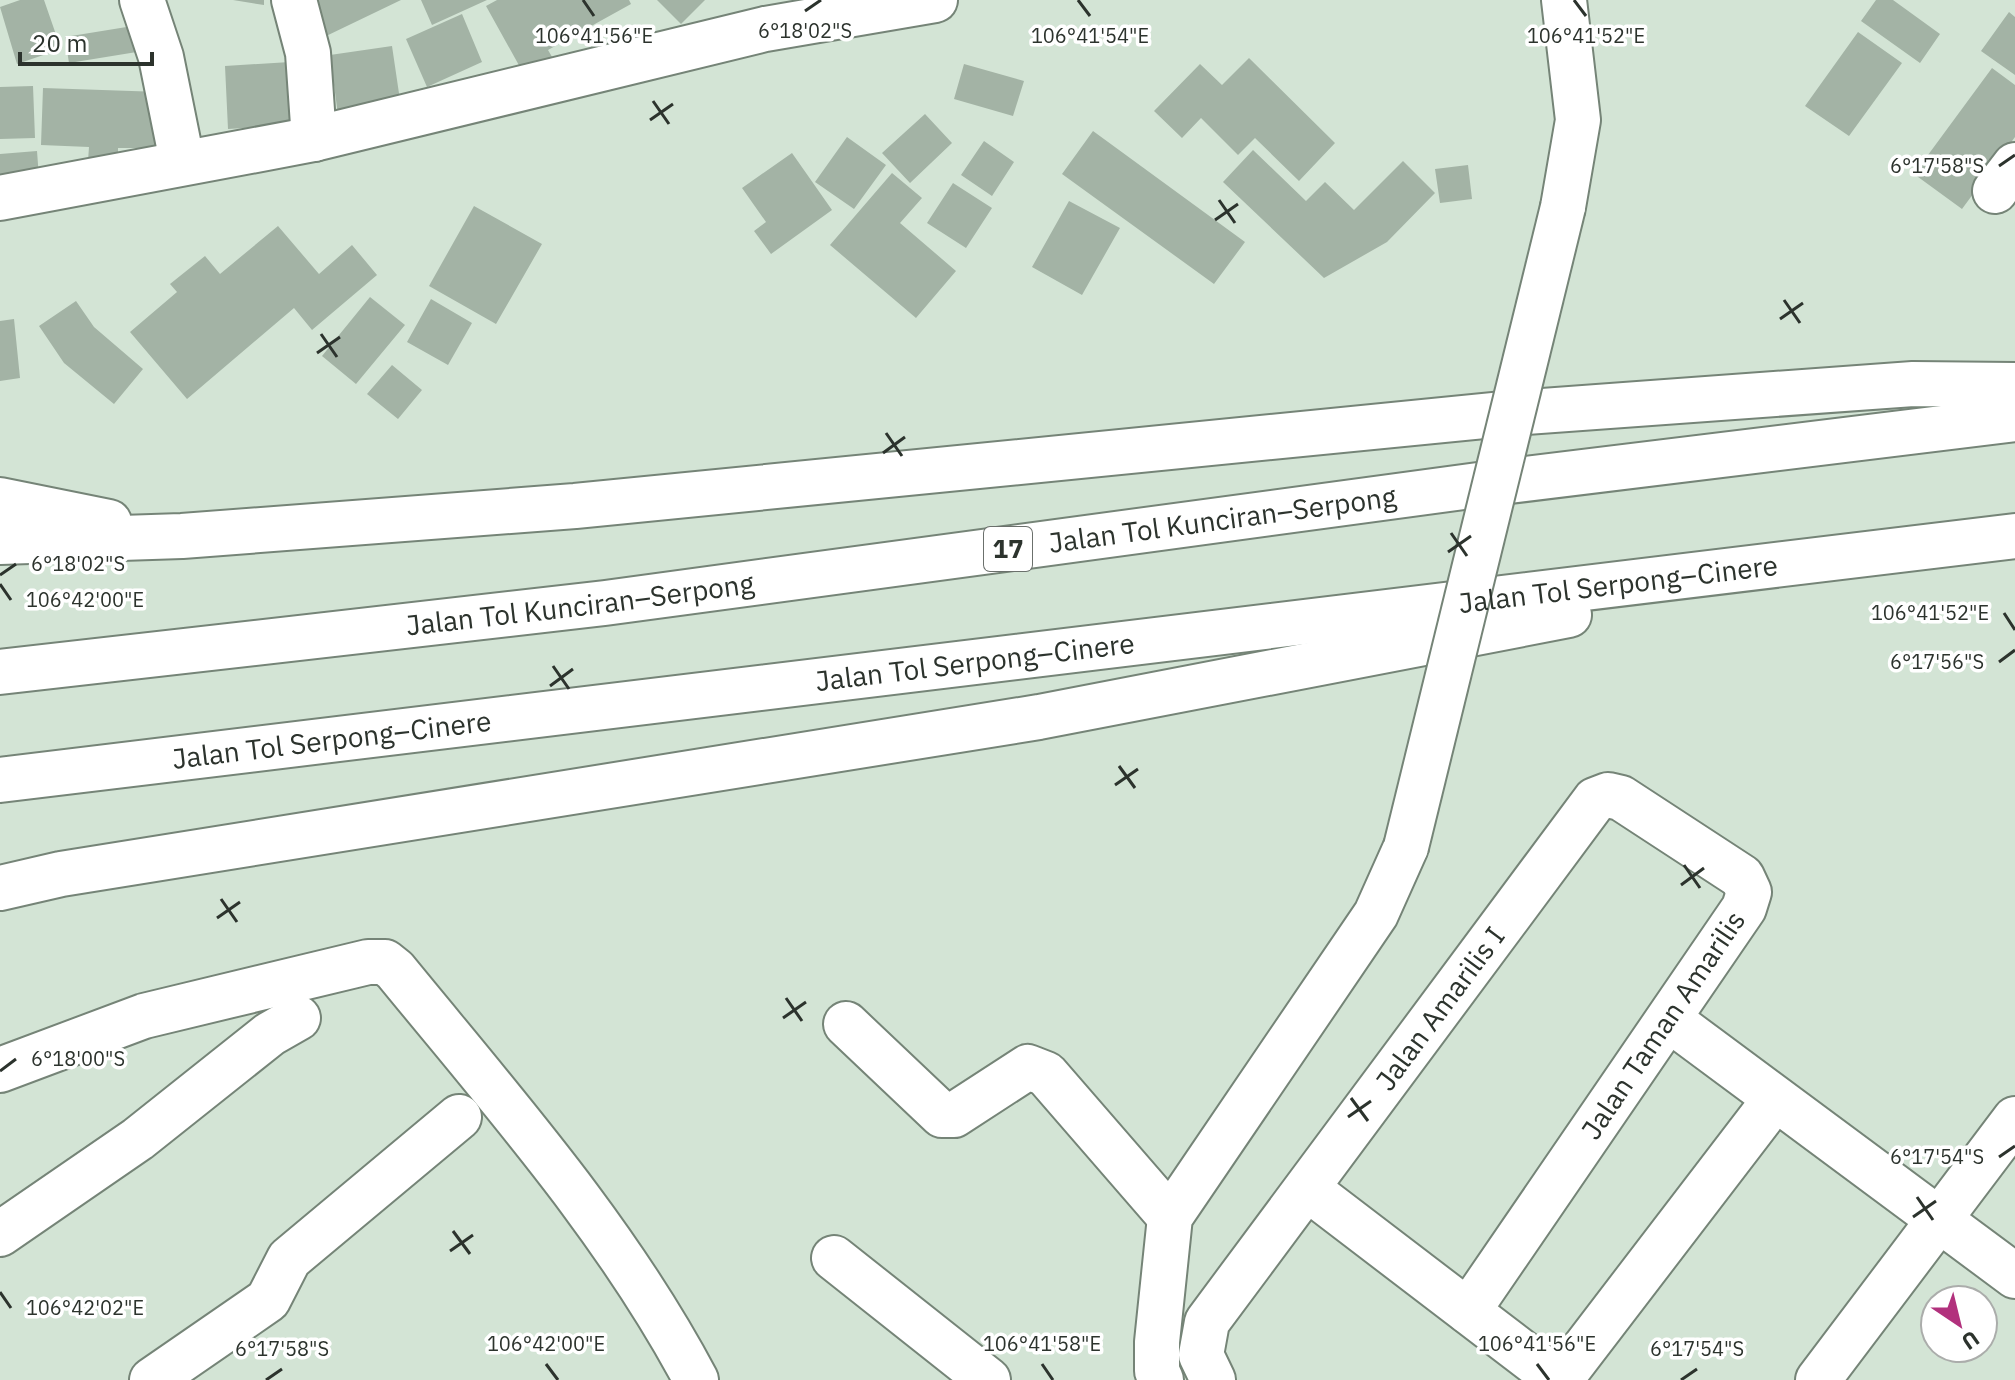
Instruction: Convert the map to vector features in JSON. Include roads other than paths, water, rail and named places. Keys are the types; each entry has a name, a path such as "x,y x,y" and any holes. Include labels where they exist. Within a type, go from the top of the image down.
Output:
{"main road":[{"path":"142,0 161,57 182,161"},
{"path":"294,0 308,53 314,139"},
{"path":"0,198 182,161 314,139 765,15 935,0"},
{"path":"1156,1377 1170,1217 1376,914 1406,847 1563,207 1578,120 1564,0"},
{"path":"0,542 182,536 575,506 1514,413 1913,384 2015,385"},
{"name":"Jalan Tol Kunciran–Serpong","path":"0,672 605,603 1493,483 2015,419"},
{"path":"0,500 182,536"},
{"path":"0,888 93,868 1039,717 1948,542 2015,536"},
{"name":"Jalan Tol Serpong–Cinere","path":"0,780 1948,542"},
{"name":"Jalan Taman Amarilis","path":"1468,1311 1670,1020 1744,908 1749,892 1742,877 1621,798 1608,795 1595,800"},
{"name":"Jalan Amarilis I","path":"1213,1380 1201,1355 1207,1322 1595,800"},
{"path":"0,1070 144,1016 368,962 385,962 395,970 578,1195 663,1317 696,1380"},
{"path":"1,1232 138,1139 270,1034 298,1018"},
{"path":"1670,1020 2015,1276"},
{"path":"846,1024 942,1115 954,1115 1028,1067 1046,1074 1170,1217"},
{"path":"1308,1189 1559,1380 1775,1099"},
{"path":"152,1380 268,1300 289,1259 459,1117"},
{"path":"1818,1380 2015,1119"},
{"path":"834,1258 988,1380"}]}
